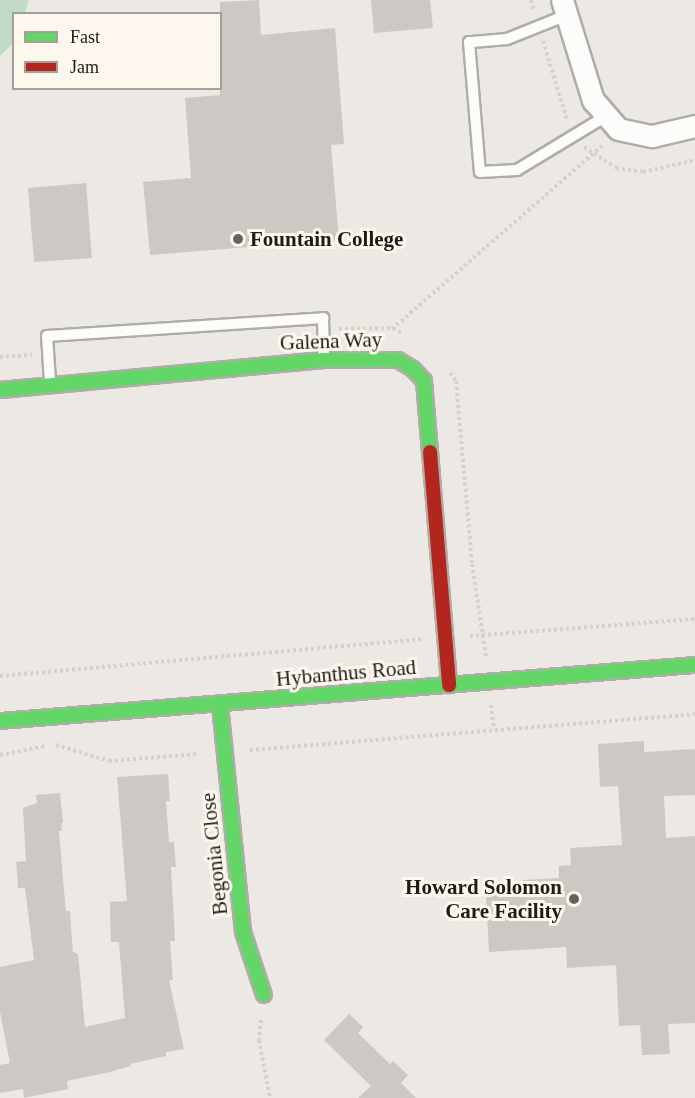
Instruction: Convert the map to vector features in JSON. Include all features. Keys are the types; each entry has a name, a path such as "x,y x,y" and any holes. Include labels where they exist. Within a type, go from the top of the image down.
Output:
{"street":[{"path":"565,8 593,100 612,122 652,136 695,126"},
{"name":"Galena Way","path":"0,390 324,360 398,360 413,369 424,381 449,685"},
{"name":"Hybanthus Road","path":"0,721 695,665"},
{"name":"Begonia Close","path":"220,705 243,932 264,995"}],"lane":[{"path":"565,8 507,39 469,42 480,172 517,170 612,122"},
{"path":"50,386 47,336 323,318 324,360"}],"path":[{"path":"411,339 393,328 595,155 612,122"},
{"path":"444,363 456,381 474,584 484,636 494,730"},
{"path":"0,676 446,637 695,619"},
{"path":"242,751 695,714"},
{"path":"0,755 55,745 109,761 208,753"},
{"path":"264,995 259,1041 270,1098"}],"green space":[{"path":"0,0 29,0 25,12 12,12 12,44 0,56"}],"building":[{"path":"259,0 261,35 335,28 344,144 331,145 339,240 150,255 143,182 191,178 185,98 220,95 220,90 222,90 220,2"},
{"path":"371,0 430,0 433,28 374,33"},
{"path":"86,183 92,258 34,262 28,188"},
{"name":"Howard Solomon Care Facility","path":"644,741 644,752 695,749 695,795 664,796 666,838 695,836 695,1023 668,1024 670,1054 642,1055 640,1025 619,1026 616,965 567,968 566,947 489,952 486,894 523,892 523,880 559,878 559,866 571,865 570,848 622,845 618,786 600,787 598,744"},
{"path":"168,774 170,801 166,801 169,842 174,842 176,867 171,867 175,941 170,941 173,980 169,980 184,1049 166,1052 166,1056 130,1064 131,1066 110,1072 67,1081 68,1089 24,1098 23,1089 0,1093 0,1065 10,1063 0,1012 0,967 34,960 25,888 18,888 16,862 26,861 23,808 37,803 36,795 60,793 63,823 61,823 62,831 59,831 66,911 70,911 73,952 78,954 85,1027 125,1018 119,942 111,942 110,916 110,902 127,901 117,777"},
{"path":"349,1014 363,1027 358,1033 390,1064 393,1061 408,1075 401,1083 416,1098 358,1098 371,1086 324,1040"}],"traffic: fast":[{"path":"0,390 324,360 398,360 413,369 424,381 430,452"},
{"path":"0,721 695,665"},
{"path":"220,705 243,932 264,995"}],"traffic: jam":[{"path":"430,452 449,685"}],"place":[{"name":"Fountain College","path":"238,239"},
{"name":"Howard Solomon Care Facility","path":"574,899"}]}
